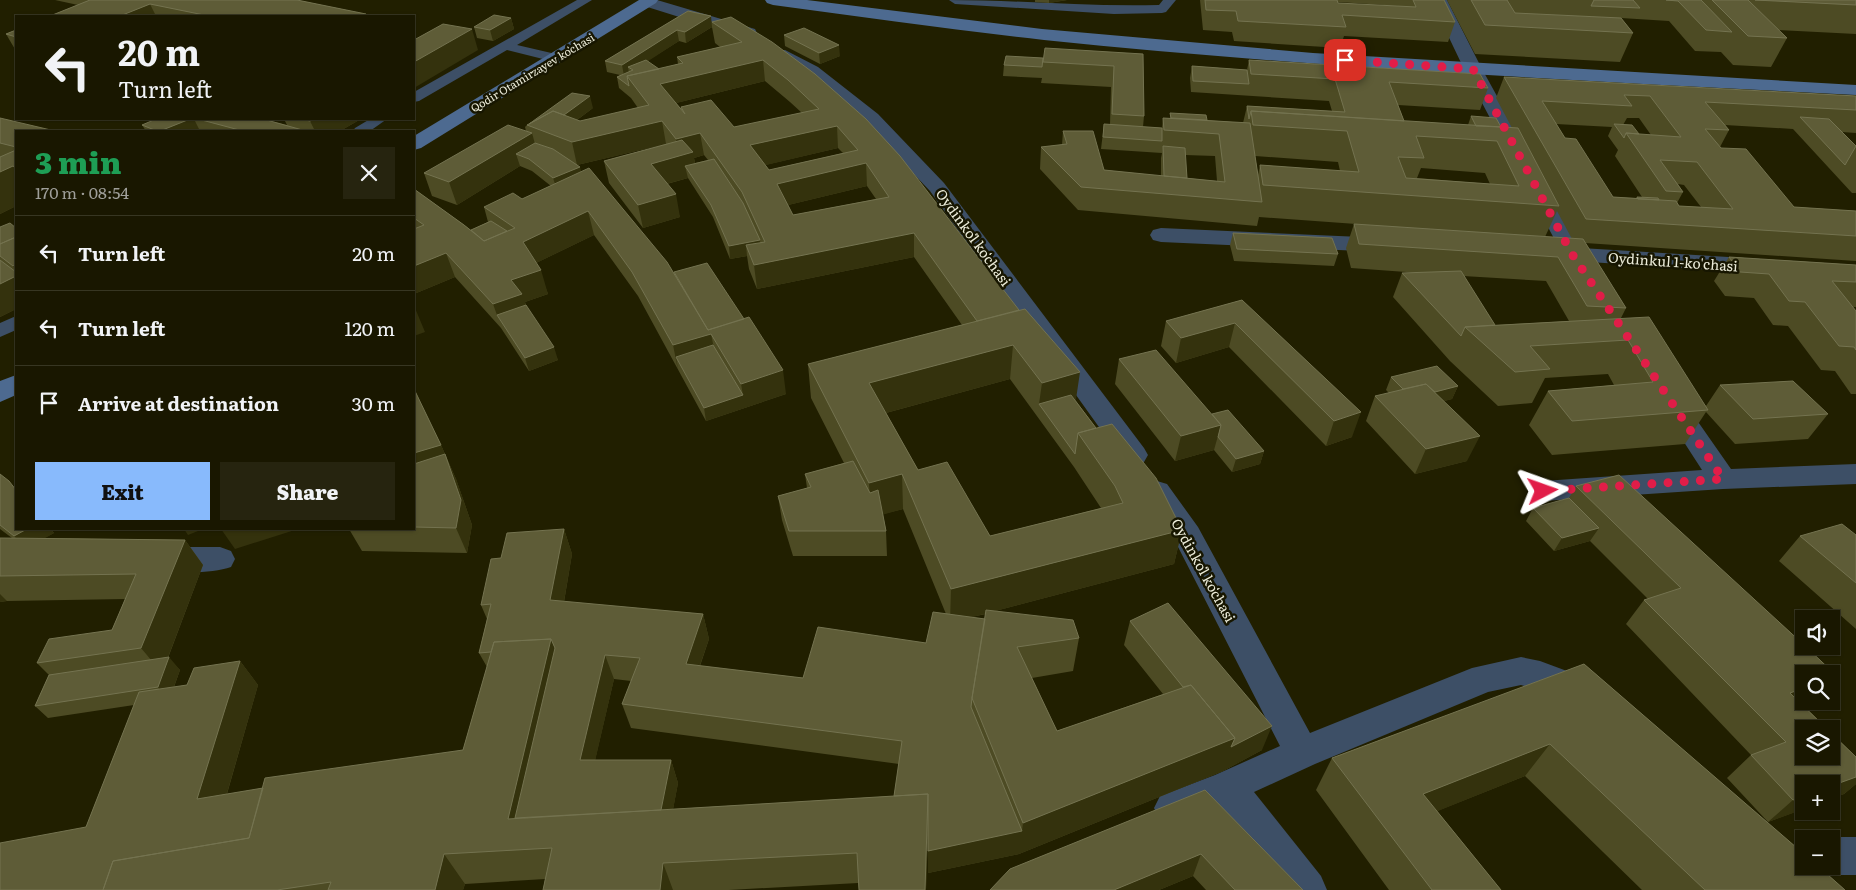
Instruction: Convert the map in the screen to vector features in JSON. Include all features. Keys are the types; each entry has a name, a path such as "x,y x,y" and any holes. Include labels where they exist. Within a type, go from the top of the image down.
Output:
{"main road":[{"path":"773,0 793,1 966,26 1146,44 1473,69 1856,90"},
{"name":"Qodir Otamirzayev koʻchasi","path":"415,143 649,1"},
{"path":"0,393 15,384"}],"street":[{"path":"1439,0 1473,69 1572,254 1594,286"},
{"name":"Oydinkoʻl koʻchasi","path":"649,1 752,34 812,71 871,118 937,186 1121,436 1187,535 1302,753"},
{"path":"1161,235 1406,246"},
{"name":"Oydinkul 1-ko'chasi","path":"1533,252 1780,267"},
{"path":"1658,383 1723,479"},
{"path":"1543,491 1723,479 1856,474"},
{"path":"131,558 220,559"},
{"path":"1153,815 1227,787 1302,753 1484,678 1521,671 1540,675 1563,684 1597,714"},
{"path":"1227,787 1307,890"},
{"path":"1840,856 1856,856"}],"lane":[{"path":"415,97 586,0"},
{"path":"955,0 1114,10 1162,9 1170,0"},
{"path":"505,46 555,58"},
{"path":"362,130 378,120"},
{"path":"0,331 15,323"}],"building":[{"path":"90,0 297,0 366,14 204,15 150,4 122,15 52,15"},
{"path":"1205,0 1337,0 1338,3 1416,7 1413,0 1444,0 1455,22 1342,15 1346,27 1238,21 1236,11 1206,10"},
{"path":"1471,0 1507,0 1515,13 1621,18 1633,33 1485,25"},
{"path":"1594,0 1633,0 1640,8 1591,6"},
{"path":"1666,0 1701,0 1732,32 1706,30 1678,1"},
{"path":"1712,0 1748,0 1787,38 1748,36"},
{"path":"1755,0 1856,0 1856,5"},
{"path":"688,11 711,16 685,32 677,30 622,65 605,61"},
{"path":"494,15 511,18 490,30 474,27"},
{"path":"731,17 772,42 815,74 866,119 900,156 1019,310 977,321 914,233 754,265 746,245 765,242 742,192 700,133 676,139 662,121 572,142 527,125 553,111 580,121 649,105 627,76 683,63 677,57 742,42 712,22","holes":["763,60 819,109 734,127 711,100 681,107 685,114 660,84","837,126 858,150 769,170 750,145","866,163 889,197 793,215 777,184"]},
{"path":"443,24 472,29 415,61 415,39"},
{"path":"804,28 839,45 819,53 784,35"},
{"path":"15,30 15,37 6,34"},
{"path":"1045,48 1143,54 1144,116 1112,114 1114,66 1043,62"},
{"path":"1006,56 1043,58 1042,67 1004,65"},
{"path":"646,60 659,69 627,76 629,86 617,77 633,70 628,67"},
{"path":"1249,60 1480,74 1488,88 1389,82 1404,121 1251,111 1249,119 1247,106 1345,112 1335,79 1251,74"},
{"path":"1192,66 1247,70 1249,84 1193,81"},
{"path":"1504,77 1856,96 1856,110 1705,102 1729,130 1705,129 1721,148 1746,149 1794,207 1856,211 1856,236 1586,219","holes":["1624,95 1650,96 1681,137 1626,133 1666,191 1683,192 1660,160 1697,162 1733,209 1679,206 1676,201 1613,197 1576,139 1565,138 1542,101 1632,106"]},
{"path":"572,93 590,96 564,115 553,111 529,124"},
{"path":"1251,111 1518,128 1559,206 1263,185 1260,165 1359,172 1347,131 1253,125","holes":["1416,136 1497,141 1519,186 1406,178 1398,157 1424,158"]},
{"path":"1170,113 1206,115 1207,120 1171,118"},
{"path":"1471,116 1496,118 1501,127 1476,126"},
{"path":"1800,117 1829,119 1856,146 1845,165"},
{"path":"0,118 51,130 15,130 15,147 0,143"},
{"path":"1163,118 1250,123 1262,202 1081,187 1041,147 1067,144 1063,131 1093,131 1104,170 1225,182 1219,134 1164,130"},
{"path":"154,120 188,120 162,130 154,130 142,125"},
{"path":"202,120 267,120 302,130 239,130"},
{"path":"1104,124 1162,128 1162,141 1103,137"},
{"path":"1614,124 1632,125 1639,134 1626,133 1624,138"},
{"path":"508,125 532,133 449,182 424,173"},
{"path":"682,140 693,152 651,164 676,194 638,205 604,161"},
{"path":"535,143 553,149 580,167 553,178 529,159 516,154"},
{"path":"1163,146 1185,148 1187,178 1164,176"},
{"path":"15,150 15,167 13,166 0,172 0,157"},
{"path":"714,159 743,203 760,240 729,246 711,205 685,166"},
{"path":"589,168 667,262 708,330 749,317 783,370 741,384 711,334 673,345 632,272 588,211 523,242 541,270 511,280 522,294 493,304 446,253 415,266 415,229 424,225 415,219 415,190 484,241 515,228 484,207 513,193 522,199"},
{"path":"1637,197 1658,198 1659,200 1638,199"},
{"path":"491,221 507,231 484,241 471,230"},
{"path":"10,223 15,227 15,237 0,244 0,227"},
{"path":"1354,224 1583,239 1626,308 1587,306 1558,257 1359,244"},
{"path":"1233,233 1332,238 1338,254 1237,249"},
{"path":"15,237 15,265 13,266 0,256 0,244"},
{"path":"1729,257 1856,265 1856,282 1832,281 1856,311 1856,350 1854,347 1839,346 1805,302 1789,301 1769,274 1740,272"},
{"path":"0,260 15,271 15,276 0,284"},
{"path":"707,263 744,319 708,330 674,272"},
{"path":"1461,271 1495,325 1465,327 1461,336 1402,273"},
{"path":"1242,300 1361,412 1334,421 1235,323 1181,338 1166,321"},
{"path":"526,305 554,347 525,358 497,315"},
{"path":"1025,309 1080,372 1042,383 1013,345 869,383 918,470 947,462 990,536 1123,503 1115,486 1078,433 1112,424 1156,478 1182,530 951,589 902,474 869,483 808,364"},
{"path":"1649,317 1708,410 1572,421 1548,391 1653,382 1628,340 1530,346 1550,369 1515,372 1465,327"},
{"path":"713,345 743,395 704,408 676,357"},
{"path":"1156,350 1221,425 1181,436 1119,359"},
{"path":"1437,366 1458,386 1435,392 1426,384 1403,389 1391,377"},
{"path":"1793,381 1828,414 1753,419 1720,385"},
{"path":"1426,384 1480,436 1426,449 1375,396"},
{"path":"415,391 441,445 415,453"},
{"path":"1071,395 1096,428 1078,433 1075,454 1039,404"},
{"path":"1228,410 1264,451 1236,459 1218,437 1221,425 1212,414"},
{"path":"445,454 461,500 456,528 415,527 415,464"},
{"path":"853,461 870,493 878,490 886,531 789,531 778,496 811,487 805,474"},
{"path":"0,474 15,489 15,530 25,530 14,536 0,525"},
{"path":"1619,475 1795,637 1795,655 1815,655 1825,665 1795,665 1795,691 1790,693 1795,698 1795,710 1807,710 1818,720 1795,720 1795,765 1840,765 1840,742 1856,757 1856,777 1840,783 1840,775 1795,775 1795,799 1793,800 1751,755 1786,742 1644,600 1681,588 1576,486"},
{"path":"1569,498 1599,528 1562,538 1533,508"},
{"path":"1842,524 1856,535 1856,583 1800,536"},
{"path":"564,529 550,600 703,614 686,664 803,678 818,627 926,643 933,612 985,619 971,707 1022,831 928,851 928,794 894,796 902,741 622,704 640,658 605,655 580,760 671,760 661,810 515,818 555,648 551,639 494,642 491,652 479,653 491,604 481,605 491,559 501,558 507,533"},
{"path":"0,538 185,540 141,648 37,663 49,639 112,630 136,574 0,576"},
{"path":"1168,603 1272,726 1231,747 1235,738 1191,685 1183,687 1130,621"},
{"path":"986,610 1073,620 1079,638 1017,647 1057,731 1191,685 1235,738 1023,823 972,698"},
{"path":"551,639 508,819 928,794 925,890 859,890 857,853 663,863 660,890 543,890 552,848 444,854 435,890 328,890 331,882 277,890 103,890 113,861 249,838 265,778 463,750 494,642"},
{"path":"169,657 158,687 35,706 49,675"},
{"path":"240,661 197,799 263,788 249,838 113,861 103,890 0,890 0,843 86,827 139,692 187,685 194,668"},
{"path":"1584,664 1795,846 1795,875 1828,875 1845,890 1705,890 1550,744 1423,794 1501,890 1432,890 1332,758"},
{"path":"1205,790 1303,890 1235,890 1201,854 1114,890 990,890 1010,869"}],"route":[{"path":"1345,60 1473,69 1572,254 1723,479 1543,491"}]}
